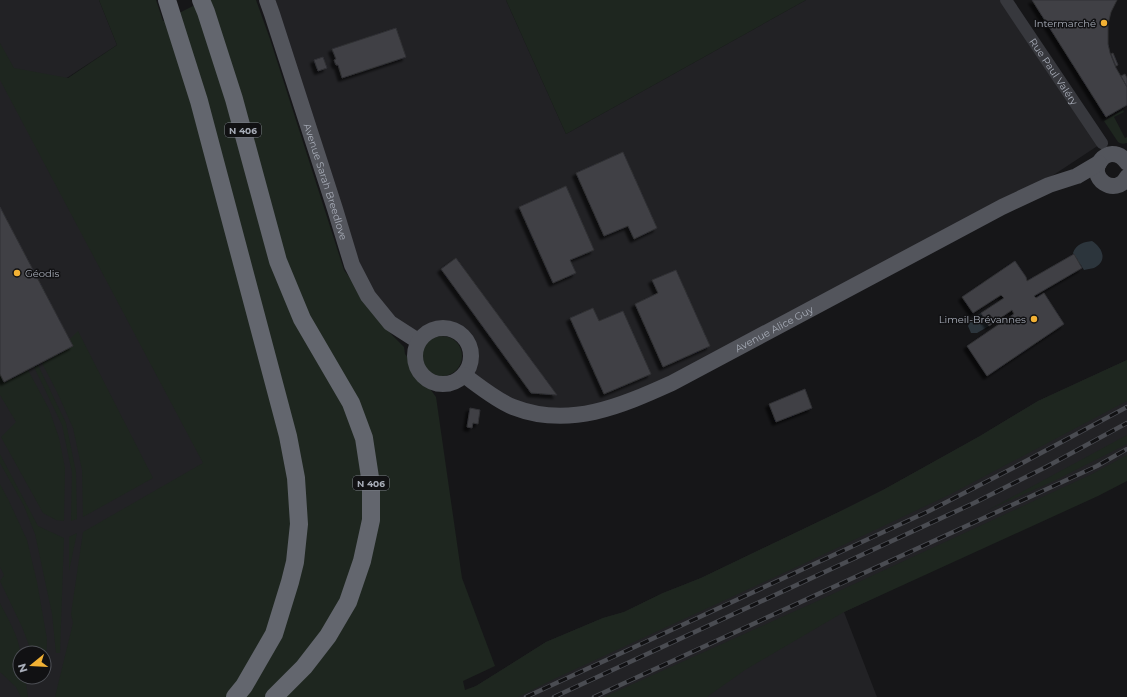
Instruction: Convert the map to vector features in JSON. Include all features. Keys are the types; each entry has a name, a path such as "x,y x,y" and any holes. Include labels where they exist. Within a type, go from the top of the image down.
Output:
{"highway":[{"path":"168,0 199,101 288,436 296,478 299,524 295,562 290,582 274,634 244,686 235,697"},
{"name":"N 406","path":"201,0 234,99 278,261 302,319 351,403 364,438 371,484 371,520 362,561 348,602 328,636 314,655 274,697"}],"main road":[{"name":"Avenue Sarah Breedlove","path":"267,0 352,265 368,296 390,323 418,341"},
{"path":"1100,180 1097,170 1112,155"},
{"name":"Avenue Alice Guy","path":"464,375 485,390 512,406 539,415 566,416 599,412 635,400 672,383 1002,207 1049,185 1077,176 1112,155"},
{"name":"Avenue Alice Guy","path":"1077,176 1100,180 1109,185 1125,183"},
{"path":"444,327 455,330 465,337 470,346 472,357 469,368 464,375 454,382 443,385 432,382 422,376 416,367 414,355 418,341 423,335 431,330 444,327"}],"street":[{"name":"Rue Paul Valéry","path":"1006,0 1112,155"}],"shaded area":[{"path":"0,0 99,0 117,45 24,106 210,476 68,697 0,697"},
{"path":"99,0 156,0 163,21 205,0 256,0 270,39 344,270 391,334 404,347 405,354 436,397 462,578 495,666 463,681 465,690 476,686 546,642 603,618 624,612 663,593 701,578 843,510 883,490 980,436 1038,401 1127,360 1127,401 951,494 518,697 55,697 73,623 71,614 83,532 203,463 0,80 0,43 14,68 68,78 117,45"},
{"path":"271,0 506,0 566,134 806,0 1002,0 1102,143 1014,201 599,412 512,406 472,381 465,337 444,327 418,341 368,296"},
{"path":"506,0 806,0 566,134"},
{"path":"1123,110 1124,112 1114,117 1125,138 1127,137 1127,143 1123,144 1118,142 1104,121"},
{"path":"1092,241 1101,251 1101,262 1094,268 1084,270 1073,253 1076,247 1083,243"},
{"path":"981,313 989,326 977,333 971,333 968,326 971,319"},
{"path":"78,331 153,478 83,517 82,470 73,428 42,363 73,346 70,339"},
{"path":"446,336 453,339 459,345 462,356 461,364 453,373 446,376 438,376 431,373 423,364 422,352 425,345 434,337"},
{"path":"1127,360 1127,480 844,612 877,697 455,697 476,686 546,642 603,618 624,612 663,593 701,578 843,510 883,490 980,436 1038,401"},
{"path":"38,365 66,423 76,472 77,519 71,521 72,473 62,425 34,367"},
{"path":"28,370 49,409 59,438 65,468 64,521 56,520 43,513 1,437 16,422 0,395 0,374 5,382"},
{"path":"1127,435 1127,444 1056,480 988,510"},
{"path":"0,454 38,526 64,538 60,653 56,653 52,614 35,534 24,506 0,463"},
{"path":"1127,455 1127,481 1098,496 844,612 745,670 707,697 604,697 813,603 1092,474"},
{"path":"0,484 27,540 37,582 47,645 29,645 0,581 4,575 0,567"},
{"path":"77,533 69,571 69,537"},
{"path":"0,603 12,627 19,645 12,645 12,683 0,672"},
{"path":"14,685 26,685 28,697 21,697"}],"building":[{"path":"1032,0 1117,0 1111,12 1108,24 1108,44 1116,68 1127,87 1127,105 1106,117"},
{"path":"396,28 406,57 342,78 338,65 336,65 334,60 336,59 332,49"},
{"path":"1113,53 1118,65 1116,66 1111,54"},
{"path":"323,57 327,68 318,71 314,60"},
{"path":"1125,74 1127,78 1127,87 1121,76"},
{"path":"623,152 657,228 634,239 628,226 604,236 576,173"},
{"path":"566,186 594,250 570,260 576,273 553,283 519,207"},
{"name":"Géodis","path":"0,207 73,346 4,382 0,374"},
{"name":"Limeil-Brévannes","path":"1074,254 1082,268 1034,296 1036,298 1044,293 1064,324 987,376 967,346 1014,314 1012,310 989,326 981,313 1004,298 1001,295 973,313 962,297 1015,261 1026,277 1027,281"},
{"path":"456,258 557,395 531,393 441,269"},
{"path":"676,270 710,346 663,367 635,304 658,293 652,280"},
{"path":"593,308 599,321 623,311 651,374 604,394 570,318"},
{"path":"805,389 812,408 776,422 769,404"},
{"path":"470,408 480,410 478,424 473,423 472,428 467,427"}],"railway":[{"path":"526,697 929,511 1127,407"},
{"path":"554,697 974,503 1046,467 1127,423"},
{"path":"594,697 1097,466 1127,449"}],"place":[{"name":"Intermarché","path":"1104,23"},
{"name":"Géodis","path":"17,273"},
{"name":"Limeil-Brévannes","path":"1034,319"}]}
